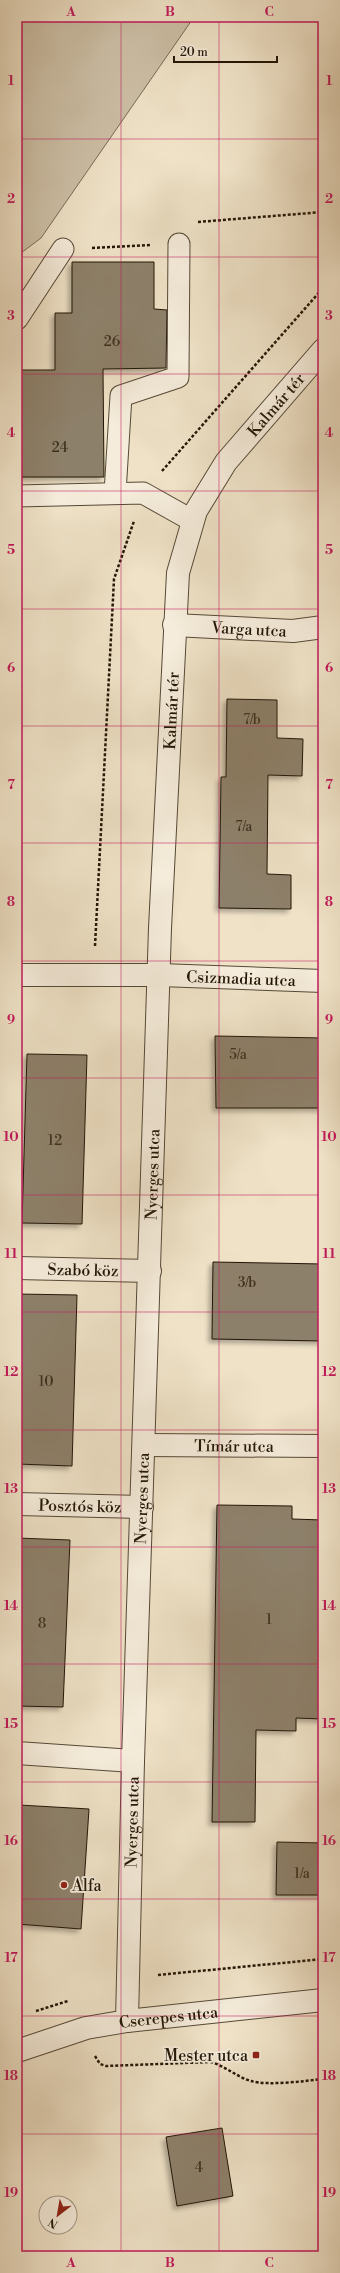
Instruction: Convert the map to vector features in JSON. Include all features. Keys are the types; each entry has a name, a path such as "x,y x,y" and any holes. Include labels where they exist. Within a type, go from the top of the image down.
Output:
{"street":[{"name":"Kalmár tér","path":"160,975 174,625 178,573 196,511 226,462 323,350"},
{"name":"Varga utca","path":"174,625 294,631 323,627"},
{"path":"17,975 160,975"},
{"name":"Csizmadia utca","path":"160,975 323,981"},
{"name":"Nyerges utca","path":"127,2021 133,1760 160,975"},
{"name":"Szabó köz","path":"17,1268 150,1271"},
{"name":"Tímár utca","path":"144,1445 323,1446"},
{"name":"Posztós köz","path":"17,1504 142,1507"},
{"path":"17,1753 133,1760"},
{"name":"Cserepes utca","path":"17,2051 86,2028 127,2021 323,2000"}],"lane":[{"path":"115,493 120,396 178,378 179,244"},
{"path":"17,319 63,249"},
{"path":"17,496 143,493 194,521"}],"path":[{"path":"63,249 179,244 179,223 323,212"},
{"path":"128,1978 323,1959"},
{"path":"100,2064 106,2066 211,2062 256,2081 323,2079"}],"shaded area":[{"path":"17,17 194,17 41,238 17,256"}],"building":[{"path":"72,262 154,262 154,309 167,310 166,368 103,369 104,477 17,477 17,370 55,370 55,313 72,313"},
{"path":"227,699 277,700 277,738 303,739 302,776 268,775 267,874 291,875 291,909 219,908 221,777 226,777"},
{"path":"215,1036 323,1038 323,1108 216,1108"},
{"path":"27,1054 87,1055 82,1224 22,1223"},
{"path":"213,1262 323,1264 323,1341 212,1339"},
{"path":"17,1294 77,1295 72,1466 17,1464"},
{"path":"217,1505 292,1506 292,1519 323,1520 323,1719 296,1718 296,1731 256,1730 255,1822 212,1822"},
{"path":"17,1538 70,1540 63,1707 17,1706"},
{"path":"19,1805 89,1809 81,1929 17,1924"},
{"path":"277,1842 323,1843 323,1895 276,1895"},
{"path":"222,2128 233,2196 177,2206 166,2137"}],"place":[{"name":"Alfa","path":"64,1885"},
{"name":"Mester utca","path":"256,2055"}]}
